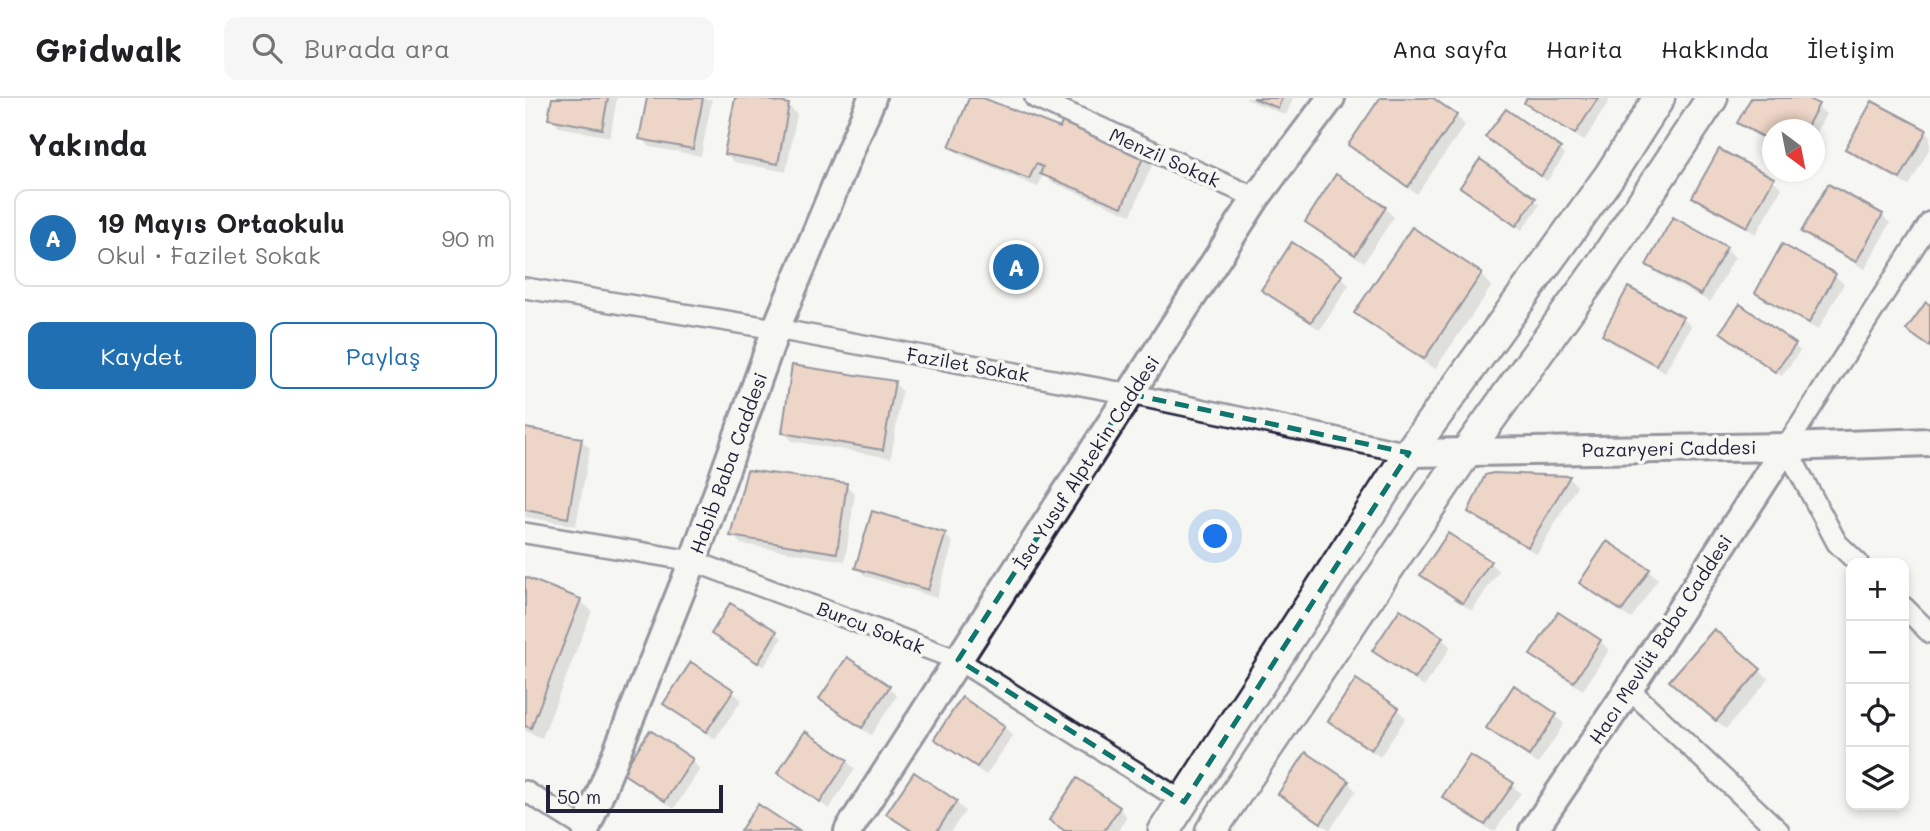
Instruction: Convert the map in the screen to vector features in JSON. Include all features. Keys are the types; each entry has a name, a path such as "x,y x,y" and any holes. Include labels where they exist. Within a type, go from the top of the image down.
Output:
{"main road":[{"path":"1164,831 1409,453 1610,175 1659,98"},
{"path":"1216,829 1467,452 1597,271 1711,98"}],"street":[{"name":"Habib Baba Caddesi","path":"587,830 694,561 776,329 872,98"},
{"name":"Menzil Sokak","path":"1035,98 1256,198"},
{"name":"İsa Yusuf Alptekin Caddesi","path":"848,831 1256,198 1331,98"},
{"path":"1853,558 1837,543 1786,447 1930,222"},
{"name":"Fazilet Sokak","path":"525,288 776,329 1130,394 1409,453"},
{"name":"Pazaryeri Caddesi","path":"1409,453 1930,442"},
{"name":"Hacı Mevlüt Baba Caddesi","path":"1533,831 1786,447"},
{"name":"Burcu Sokak","path":"525,533 694,561 958,660 1184,802"},
{"path":"1909,612 1930,633"},
{"path":"1629,689 1779,831"},
{"path":"525,791 587,830"}],"highlighted area":[{"path":"1130,394 1409,453 1184,802 958,660"}],"building":[{"path":"552,98 608,98 602,129 548,119"},
{"path":"647,98 703,98 693,149 639,139"},
{"path":"735,98 758,98 789,104 778,164 724,154"},
{"path":"969,98 983,98 1060,128 1063,119 1145,153 1122,207 1040,174 1043,167 1036,164 1029,179 949,147"},
{"path":"1253,98 1282,98 1278,108"},
{"path":"1380,98 1433,98 1457,115 1408,187 1348,145"},
{"path":"1527,98 1598,98 1575,134 1524,103"},
{"path":"1751,98 1807,98 1819,104 1811,119 1762,119 1762,136 1737,123"},
{"path":"1872,101 1927,130 1900,179 1845,149"},
{"path":"1506,109 1561,148 1541,176 1485,137"},
{"path":"1719,149 1762,172 1762,182 1772,182 1747,227 1692,197"},
{"path":"1480,159 1536,198 1516,226 1460,187"},
{"path":"1336,174 1386,207 1355,255 1305,222"},
{"path":"1828,184 1883,214 1856,262 1801,232"},
{"path":"1673,217 1727,247 1701,295 1646,265"},
{"path":"1412,227 1482,273 1424,359 1354,313"},
{"path":"1292,242 1342,275 1311,322 1261,290"},
{"path":"1782,244 1836,274 1809,323 1755,293"},
{"path":"1628,287 1683,317 1656,365 1602,335"},
{"path":"1926,302 1930,305 1930,347 1906,330"},
{"path":"1740,304 1796,344 1775,372 1720,332"},
{"path":"792,365 895,381 883,450 782,433"},
{"path":"525,428 582,438 568,518 525,510"},
{"path":"747,470 847,483 837,553 730,536"},
{"path":"1485,475 1570,476 1528,547 1468,512"},
{"path":"872,511 946,533 928,590 855,568"},
{"path":"1448,533 1491,561 1463,603 1420,575"},
{"path":"1607,541 1650,569 1622,611 1579,583"},
{"path":"525,577 581,599 531,728 525,726"},
{"path":"730,603 777,631 758,663 711,634"},
{"path":"1400,609 1443,637 1415,679 1372,651"},
{"path":"1558,612 1601,640 1574,682 1530,655"},
{"path":"1714,629 1761,669 1716,721 1669,681"},
{"path":"847,657 890,686 862,728 819,699"},
{"path":"691,662 734,690 706,732 663,704"},
{"path":"1356,679 1399,708 1371,750 1328,721"},
{"path":"1514,685 1557,714 1529,756 1486,728"},
{"path":"962,697 1005,726 977,767 934,739"},
{"path":"650,730 693,759 665,801 622,773"},
{"path":"805,731 848,760 820,802 777,773"},
{"path":"1306,752 1349,781 1321,823 1278,794"},
{"path":"1470,755 1514,783 1485,825 1442,797"},
{"path":"914,772 957,801 937,831 912,831 886,814"},
{"path":"1077,778 1120,807 1104,831 1065,831 1049,820"},
{"path":"758,804 799,831 740,831"}],"place":[{"name":"19 Mayıs Ortaokulu","path":"1016,267"}]}
